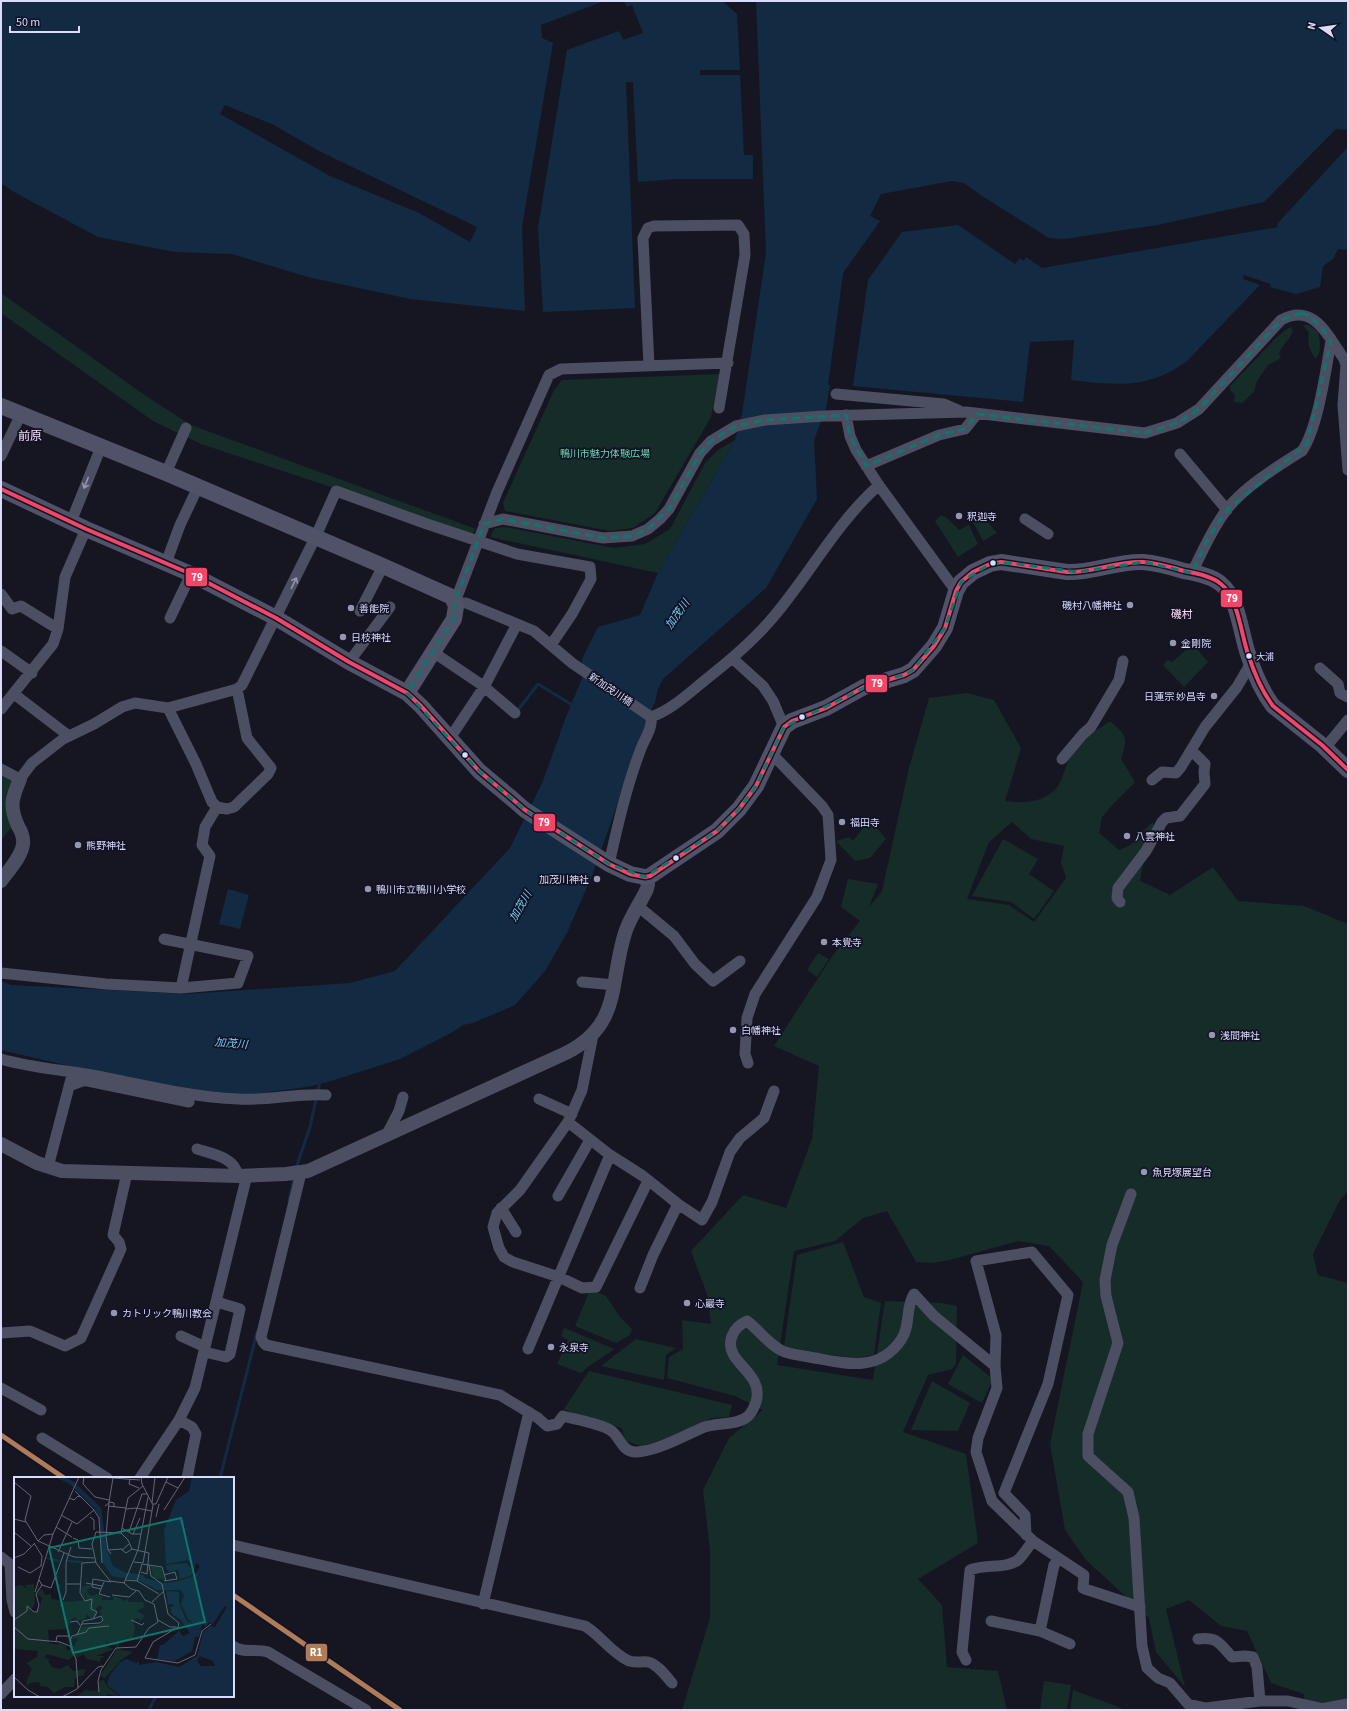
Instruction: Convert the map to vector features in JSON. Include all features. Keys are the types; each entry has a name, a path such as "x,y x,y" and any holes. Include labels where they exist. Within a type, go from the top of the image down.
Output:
{"main road":[{"path":"1,406 166,473 445,593 455,602 456,610 454,619 407,693"},
{"path":"1,489 86,529 191,574 276,618 349,662 407,693 421,706 479,771 525,810 606,862 630,874 646,877 655,873 717,831 739,809 756,786 784,727 792,721 826,708 864,687 904,675 913,670 934,646 945,628 956,592 962,582 973,572 990,564 1001,562 1067,572 1078,572 1118,564 1144,562 1192,572 1218,581 1231,596 1258,682 1273,706 1326,748 1348,770"}],"street":[{"path":"649,366 643,238 648,228 654,226 738,224 744,234 745,255 728,363 719,408"},
{"path":"484,524 503,518 602,538 632,536 648,529 660,519 675,499 700,453 710,441 736,426 765,420 846,415 971,413 1145,433 1177,423 1199,409 1281,320 1291,314 1301,313 1310,316 1322,328 1344,359 1346,365 1343,405 1348,470"},
{"path":"1192,572 1208,538 1227,510 1245,491 1302,451 1307,444 1319,404 1331,341"},
{"path":"455,602 484,524 549,375 561,369 728,363"},
{"path":"836,394 944,404 971,413"},
{"path":"866,466 939,435 965,429 971,413"},
{"path":"1,456 21,414"},
{"path":"846,415 850,436 866,466 956,592"},
{"path":"166,473 186,428"},
{"path":"71,522 101,447"},
{"path":"1180,454 1227,510"},
{"path":"606,862 636,760 651,725 651,716 681,699 732,658 769,621 814,564 842,523 879,485"},
{"path":"166,563 180,525 198,487"},
{"path":"1,881 19,854 23,844 22,834 13,815 13,795 20,779 32,763 69,736 94,724 122,707 135,703 168,708 237,689 242,685 315,538 336,491 517,554 590,567 591,579 572,614 552,645"},
{"path":"1025,519 1048,534"},
{"path":"1,709 32,673 53,644 58,629 65,577 86,529"},
{"path":"360,610 383,566"},
{"path":"170,618 191,574"},
{"path":"1,594 12,609 21,606 58,629"},
{"name":"新加茂川橋","path":"455,602 466,603 534,632 572,662 651,716"},
{"path":"349,662 390,607"},
{"path":"450,738 484,686 517,624"},
{"path":"1,651 32,673"},
{"path":"433,652 484,686 515,713"},
{"path":"732,658 763,686 773,701 784,727"},
{"path":"1062,759 1083,734 1091,727 1118,680 1123,661"},
{"path":"1152,780 1162,772 1176,773 1192,751 1205,727 1237,687 1251,663"},
{"path":"1320,668 1338,684 1340,693 1348,697"},
{"path":"168,708 196,764 212,802 217,807 227,809 234,807 268,774 271,768 247,738 237,689"},
{"path":"14,694 69,736"},
{"path":"1326,748 1348,720"},
{"path":"1120,902 1117,898 1118,888 1146,851 1162,822 1166,818 1180,816 1205,784 1205,764 1192,751"},
{"path":"748,1063 745,1054 747,1018 755,994 817,897 831,860 828,815 822,806 772,754"},
{"path":"1,768 20,779"},
{"path":"181,988 210,856 202,845 205,827 217,807"},
{"path":"646,877 648,886 625,934 608,1012 593,1035 582,1090 570,1118 520,1190 497,1213 493,1227 498,1248 504,1256 513,1262 559,1277 582,1288 596,1287 648,1181"},
{"path":"638,907 674,936 695,964 712,981 740,961"},
{"path":"1,973 106,984 181,988 238,983 248,956 164,939"},
{"path":"582,982 615,985"},
{"path":"1,1144 48,1167 62,1170 243,1176 301,1173 566,1053 593,1035"},
{"path":"1,1059 43,1068 73,1072 192,1094 238,1099 265,1099 307,1094 326,1095"},
{"path":"48,1167 73,1072"},
{"path":"69,1086 82,1081 189,1102"},
{"path":"539,1099 570,1118 590,1140 702,1220 708,1212 734,1144 764,1118 774,1091"},
{"path":"387,1134 399,1111 403,1097"},
{"path":"558,1196 590,1140"},
{"path":"197,1149 226,1158 243,1176"},
{"path":"528,1349 610,1155"},
{"path":"1,1333 30,1331 65,1346 81,1338 121,1249 119,1242 113,1235 127,1173"},
{"path":"301,1173 262,1337 263,1342 266,1345 500,1395 529,1412 547,1426 557,1424 563,1416 611,1430 627,1450 636,1452 670,1443 704,1427 745,1418 754,1409 758,1396 755,1381 732,1355 729,1344 733,1333 739,1325 747,1321 784,1352 843,1363 866,1363 878,1360 892,1351 902,1339 908,1326 909,1302 914,1294 934,1316 995,1366"},
{"path":"141,1477 179,1420 195,1388 217,1302 243,1176"},
{"path":"1130,1194 1112,1245 1105,1280 1106,1296 1118,1343 1088,1434 1087,1444 1088,1456 1128,1492 1134,1518 1142,1646 1147,1668 1158,1678 1170,1682 1188,1704 1206,1708 1260,1701 1288,1701 1318,1709 1348,1704"},
{"path":"640,1288 653,1255 678,1204"},
{"path":"501,1208 516,1232"},
{"path":"966,1660 962,1652 970,1570 978,1566 1009,1564 1018,1560 1029,1538 1025,1515 1004,1493 1048,1384 1068,1295 1032,1252 976,1261 996,1335 995,1366 997,1388 978,1438 976,1452 992,1500 1029,1538 1084,1575 1083,1588 1140,1607"},
{"path":"181,1336 204,1349 226,1357 230,1354 240,1309 217,1302"},
{"path":"1,1388 41,1410"},
{"path":"483,1604 529,1412"},
{"path":"179,1420 192,1427 196,1434 186,1477"},
{"path":"42,1438 105,1477"},
{"path":"234,1545 483,1604 585,1626 607,1646 627,1660 632,1662 650,1662 656,1666 672,1683"},
{"path":"1,1557 13,1566 12,1600 14,1608"},
{"path":"1040,1631 1054,1565 1059,1559"},
{"path":"991,1621 1040,1631 1070,1644"},
{"path":"1198,1639 1207,1637 1215,1639 1232,1657 1245,1656 1253,1658 1257,1667 1260,1701"},
{"path":"234,1646 245,1651 261,1649 268,1652 366,1710"},
{"path":"1,1694 14,1680"}],"highlighted area":[{"path":"1301,313 1310,316 1322,328 1331,341 1307,444 1227,510 1208,538 1192,573 1144,562 1078,572 1010,563 990,564 961,582 945,628 913,670 904,675 874,683 784,727 756,786 739,809 717,831 645,877 609,864 525,810 479,771 407,693 454,619 455,602 484,524 503,519 603,538 632,536 648,529 669,509 700,453 711,441 736,426 765,420 846,415 850,436 866,466 939,435 965,429 977,414 1145,433 1177,423 1199,409 1281,320"}],"green space":[{"path":"1,293 146,396 191,425 476,529 471,536 337,489 201,444 153,421 1,313"},
{"path":"1303,325 1309,325 1318,332 1320,350 1315,359 1308,344 1309,333"},
{"path":"1290,327 1293,330 1279,353 1281,358 1268,365 1257,381 1254,392 1242,403 1234,402 1235,395 1230,390 1230,386 1279,335"},
{"name":"鴨川市魅力体験広場","path":"720,374 711,417 655,513 633,528 610,531 505,511 503,503 554,390 562,380"},
{"path":"735,440 658,573 490,537 495,528 505,527 614,548 645,544 670,529 705,463 718,450"},
{"path":"941,515 947,518 959,530 969,525 978,544 958,557 935,521"},
{"path":"983,517 997,533 983,541 973,522"},
{"path":"1193,644 1208,662 1184,687 1163,665 1168,660 1172,662"},
{"path":"967,693 994,700 1021,748 1005,801 1012,802 1028,802 1049,795 1059,784 1069,758 1078,745 1110,721 1123,734 1125,746 1121,759 1135,782 1102,817 1099,833 1119,850 1126,848 1134,842 1153,822 1153,828 1147,840 1140,881 1170,895 1213,867 1238,901 1304,906 1348,924 1348,1191 1340,1200 1313,1254 1318,1275 1348,1283 1348,1710 1305,1710 1304,1694 1271,1683 1247,1631 1221,1626 1189,1600 1166,1609 1185,1687 1156,1652 1149,1618 1086,1560 1065,1530 1050,1444 1083,1282 1049,1246 1018,1241 950,1260 932,1263 916,1262 887,1211 863,1218 835,1241 794,1251 777,1365 873,1380 885,1301 942,1303 957,1306 956,1364 952,1369 928,1375 903,1432 966,1454 978,1543 918,1579 942,1605 947,1667 998,1671 1007,1710 682,1710 710,1618 710,1551 703,1490 729,1438 763,1410 735,1396 667,1378 669,1357 683,1349 682,1320 711,1324 707,1294 691,1251 743,1195 786,1208 812,1139 819,1066 774,1046 833,955 860,921 841,907 848,879 878,884 869,907 882,891 909,768 929,698","holes":["1012,822 1031,839 1064,846 1061,862 1066,878 1034,922 1009,905 967,899 989,842"]},
{"path":"1,771 11,777 14,784 7,800 7,816 12,827 1,840"},
{"path":"870,819 886,839 870,858 855,861 836,841 849,837 853,841"},
{"path":"1003,839 1038,859 1029,874 1054,891 1034,919 1011,902 972,896"},
{"path":"818,953 829,959 817,977 807,970"},
{"path":"843,1242 864,1297 881,1303 874,1355 856,1358 794,1351 784,1346 797,1255"},
{"path":"589,1292 597,1292 606,1296 620,1317 632,1329 630,1335 616,1343 575,1326"},
{"path":"564,1328 614,1349 581,1373 557,1364 568,1340 561,1336"},
{"path":"636,1339 676,1348 666,1355 664,1380 601,1366"},
{"path":"963,1355 993,1379 982,1403 948,1384"},
{"path":"589,1371 732,1405 729,1417 712,1418 670,1438 642,1446 624,1441 622,1428 577,1415 564,1409"},
{"path":"932,1381 970,1403 958,1431 911,1430"},
{"path":"1044,1681 1071,1685 1067,1710 1040,1710"},
{"path":"1073,1690 1121,1708 1121,1710 1070,1710"}],"water":[{"path":"1,1 604,1 541,25 542,38 553,43 522,227 525,311 410,299 308,277 232,254 175,252 98,237 14,192 1,183"},
{"path":"624,1 722,1 737,14 740,70 700,70 700,75 740,75 744,155 753,155 753,179 676,179 638,182 633,82 626,82 635,308 543,312 538,228 567,50 619,31 623,40 643,33 632,5 627,7"},
{"name":"加茂川","path":"756,1 1348,1 1348,130 1336,129 1264,202 1157,225 1064,239 1049,238 964,183 952,181 881,194 870,216 880,221 843,273 828,385 830,385 826,408 814,440 817,499 766,588 663,679 645,725 593,873 567,933 545,971 515,1005 473,1023 463,1025 451,1033 400,1059 307,1087 240,1095 151,1085 1,1050 1,981 11,985 187,994 350,983 395,971 510,848 543,781 566,717 583,676 582,659 598,627 640,615 658,573 735,440 742,414 766,253"},
{"path":"1346,149 1348,150 1348,250 1338,249 1333,259 1323,266 1320,287 1296,294 1270,287 1271,284 1244,275 1243,279 1260,285 1187,361 1159,377 1145,381 1117,384 1071,380 1074,340 1030,342 1023,402 853,386 868,280 902,232 958,225 1015,264 1020,258 1024,261 1026,257 1042,268 1278,227 1277,224"},
{"path":"228,889 249,895 240,929 219,924"}],"pier":[{"path":"225,105 274,125 319,151 477,227 470,242 419,213 330,176 220,114"}],"waterway":[{"path":"518,710 538,684 574,706"},
{"path":"296,1168 310,1127 320,1081"},
{"path":"289,1201 294,1177"},
{"path":"220,1477 257,1332"},
{"path":"149,1710 156,1697"}],"transit line":[{"name":"79","path":"1,489 86,529 191,574 276,618 349,662 407,693 421,706 479,771 525,810 609,864 630,874 645,877 650,876 717,831 739,809 756,786 784,727 792,721 826,708 864,687 904,675 913,670 934,646 945,628 956,591 961,582 973,572 990,564 1001,562 1067,572 1086,571 1124,563 1143,562 1199,574 1217,581 1227,590 1231,598 1258,681 1273,706 1322,745 1348,770"},
{"name":"R1","path":"1,1435 63,1477"},
{"name":"R1","path":"234,1596 400,1710"}],"place":[{"name":"釈迦寺","path":"959,516"},
{"name":"磯村八幡神社","path":"1130,605"},
{"name":"善能院","path":"351,608"},
{"name":"日枝神社","path":"343,637"},
{"name":"金剛院","path":"1173,643"},
{"name":"大浦","path":"1249,656"},
{"name":"日蓮宗 妙昌寺","path":"1214,696"},
{"name":"福田寺","path":"842,822"},
{"name":"八雲神社","path":"1127,836"},
{"name":"熊野神社","path":"78,845"},
{"name":"加茂川神社","path":"597,879"},
{"name":"鴨川市立鴨川小学校","path":"368,889"},
{"name":"本覺寺","path":"824,942"},
{"name":"白幡神社","path":"733,1030"},
{"name":"浅間神社","path":"1212,1035"},
{"name":"魚見塚展望台","path":"1144,1172"},
{"name":"心巖寺","path":"687,1303"},
{"name":"カトリック鴨川教会","path":"114,1313"},
{"name":"永泉寺","path":"551,1347"}],"district":[{"name":"前原","path":"30,436"},
{"name":"磯村","path":"1182,614"}]}
